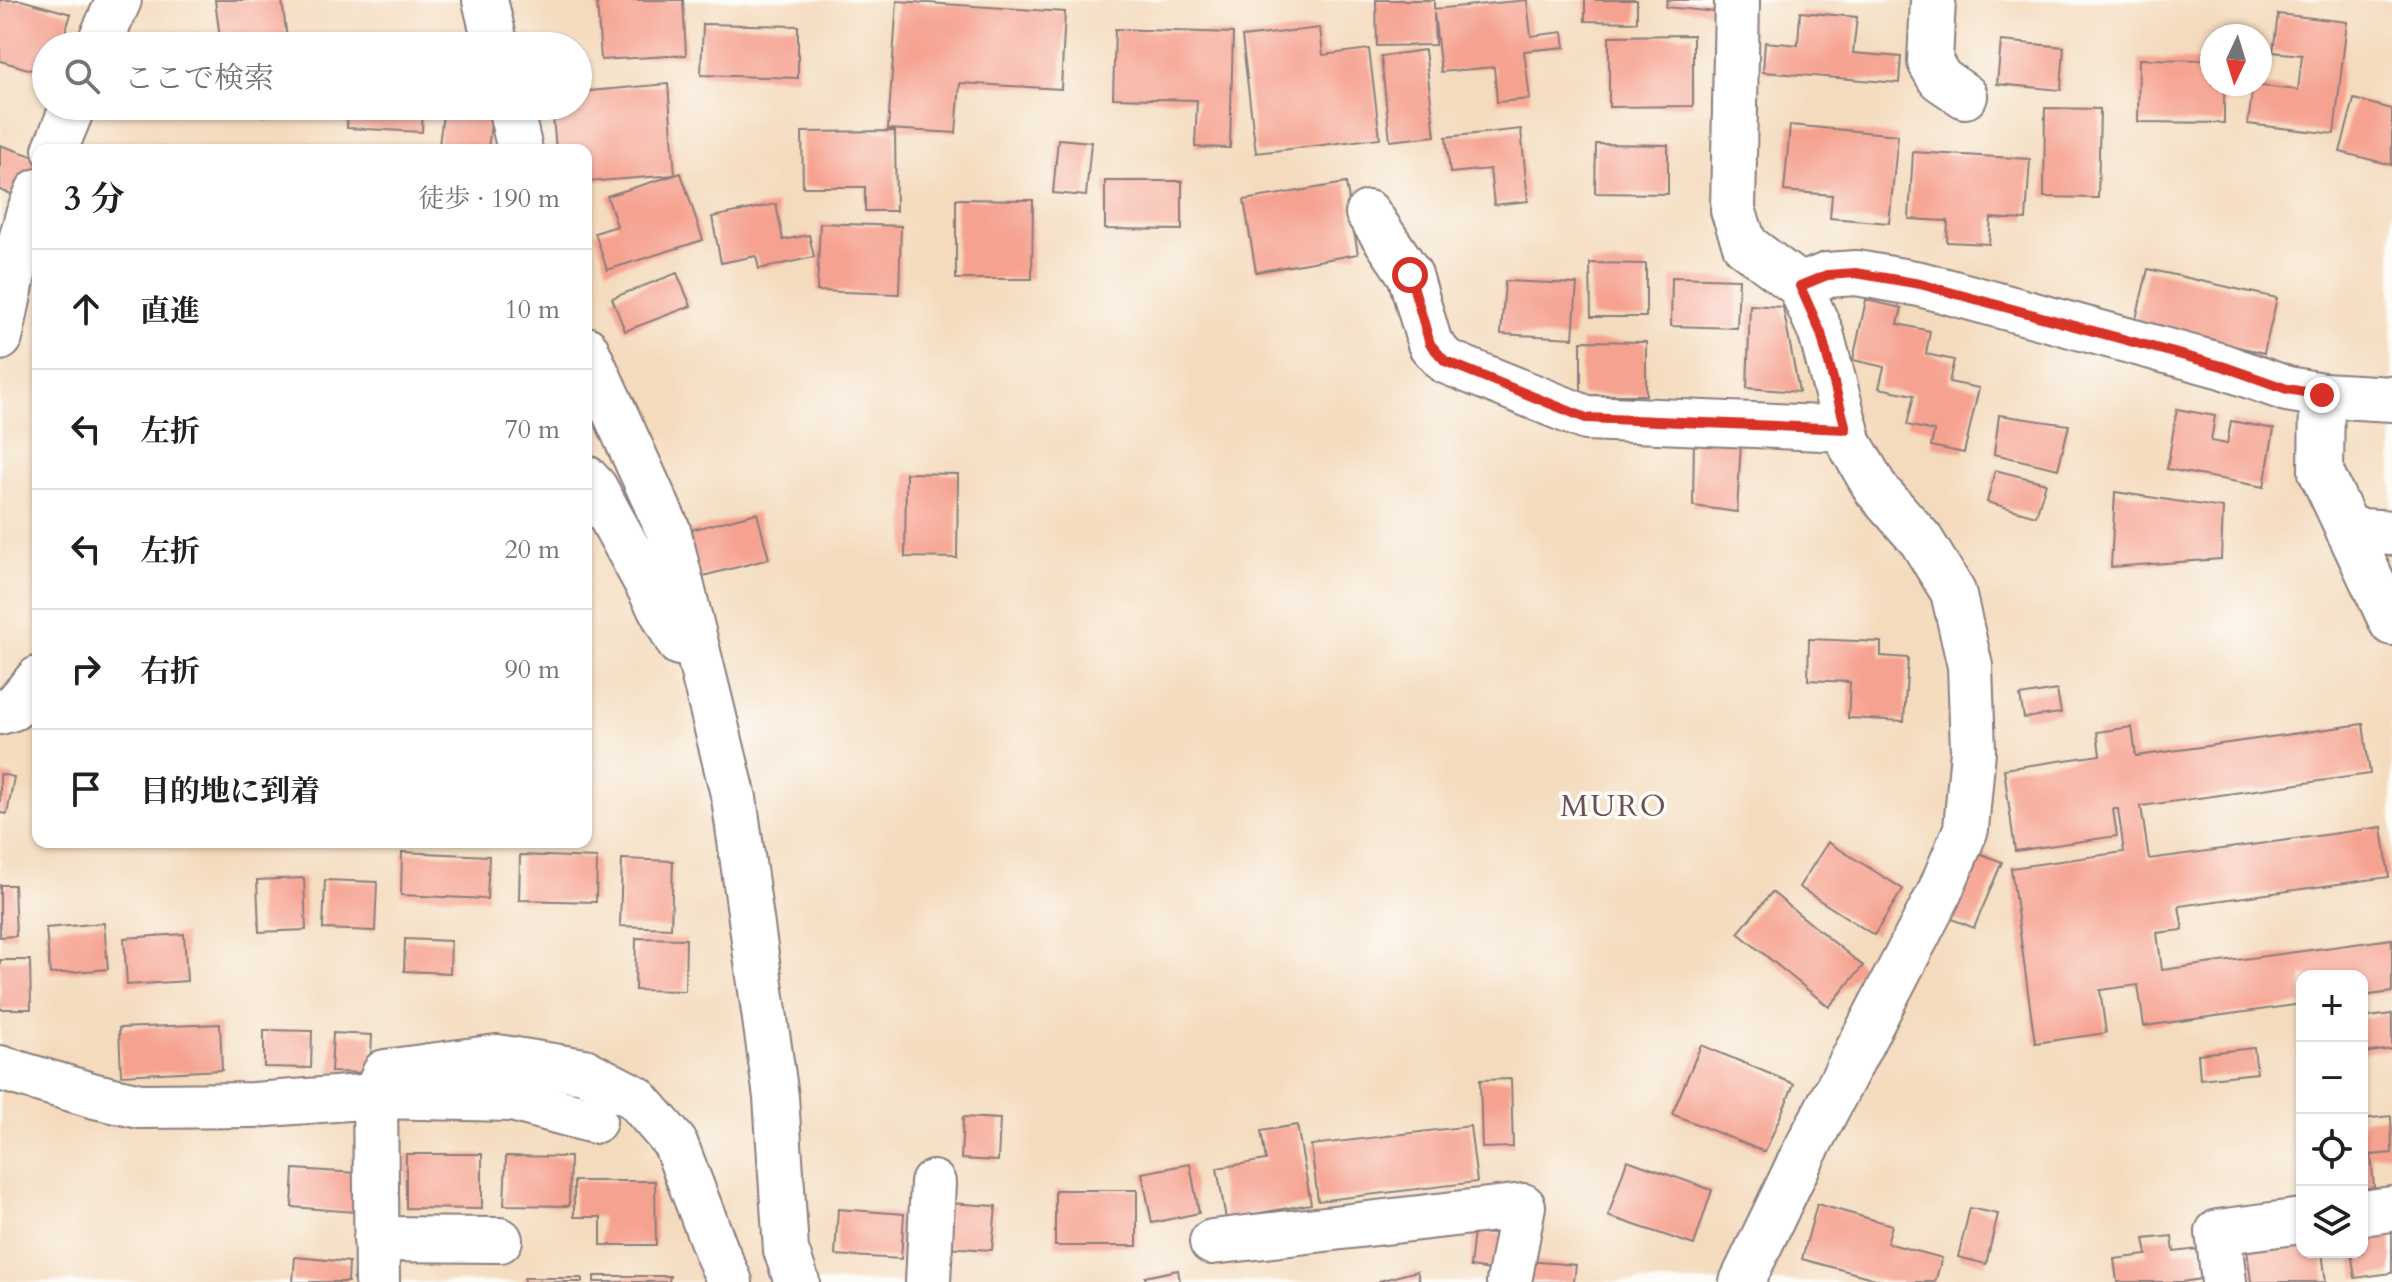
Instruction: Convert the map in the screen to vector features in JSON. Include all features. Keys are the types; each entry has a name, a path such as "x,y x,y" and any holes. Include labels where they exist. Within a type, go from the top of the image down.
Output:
{"street":[{"path":"104,32 119,0"},
{"path":"485,0 493,32"},
{"path":"1737,0 1733,210 1745,245 1800,286 1821,333 1850,444 1876,489 1921,540 1953,592 1970,666 1973,751 1966,829 1938,896 1801,1159 1742,1282"},
{"path":"1933,0 1930,62 1940,79 1965,96"},
{"path":"57,144 67,120"},
{"path":"513,120 519,144"},
{"path":"1368,213 1410,275 1430,344 1445,361 1586,418 1846,429"},
{"path":"0,338 32,219"},
{"path":"1800,286 1827,275 1856,273 1920,284 2222,366 2287,389 2322,395 2392,399"},
{"path":"592,362 668,530 734,798 776,1097 786,1250 797,1282"},
{"path":"2322,395 2321,472 2392,623"},
{"path":"592,486 709,697"},
{"path":"2348,530 2392,533"},
{"path":"0,712 13,708 32,686"},
{"path":"377,1282 375,1096 385,1072 497,1057 584,1071 636,1098 675,1143 730,1282"},
{"path":"0,1068 140,1106 254,1105 375,1096 512,1099 594,1121"},
{"path":"928,1282 933,1183"},
{"path":"1212,1242 1523,1206 1509,1282"},
{"path":"2368,1212 2392,1209"},
{"path":"2224,1282 2218,1232 2296,1222"},
{"path":"376,1239 500,1240"}],"building":[{"path":"0,0 21,0 71,14 65,32 32,32 32,70 0,61"},
{"path":"215,0 282,0 286,32 219,32"},
{"path":"597,0 683,0 686,55 601,60"},
{"path":"1376,0 1434,0 1434,9 1527,0 1531,36 1563,32 1565,47 1524,51 1530,99 1497,102 1494,67 1441,72 1434,13 1435,45 1377,46"},
{"path":"1585,0 1637,0 1637,22 1585,21"},
{"path":"1667,0 1717,0 1716,12 1666,7"},
{"path":"897,1 1065,12 1061,89 960,83 956,133 888,129"},
{"path":"1800,12 1857,17 1853,53 1901,57 1899,83 1763,72 1765,42 1798,45"},
{"path":"2278,14 2347,22 2334,134 2248,124 2252,96 2272,96 2272,87 2298,90 2302,55 2273,52"},
{"path":"703,24 798,26 798,78 701,75"},
{"path":"1320,28 1323,55 1369,49 1380,138 1256,153 1242,37"},
{"path":"1115,29 1233,33 1230,148 1195,147 1197,100 1113,98"},
{"path":"1693,35 1693,106 1609,107 1609,36"},
{"path":"2001,41 2064,47 2061,90 1997,84"},
{"path":"1425,50 1435,136 1390,141 1381,56"},
{"path":"2139,59 2200,60 2200,96 2224,96 2224,123 2138,122"},
{"path":"668,84 675,175 592,182 592,144 555,144 553,120 592,120 592,91"},
{"path":"2354,99 2392,109 2392,165 2340,152"},
{"path":"2045,108 2100,109 2098,198 2044,197"},
{"path":"347,120 422,120 422,132 347,128"},
{"path":"442,120 491,120 489,144 439,144"},
{"path":"1790,125 1898,135 1889,223 1830,218 1832,195 1784,191"},
{"path":"1521,129 1528,201 1494,205 1490,169 1450,173 1446,137"},
{"path":"895,131 896,211 865,211 865,187 803,187 802,132"},
{"path":"1058,139 1091,142 1086,196 1053,193"},
{"path":"1596,144 1668,145 1668,194 1595,193"},
{"path":"0,145 32,156 32,182 26,199 0,190"},
{"path":"1913,152 2030,159 2026,220 1991,218 1989,244 1947,242 1948,221 1909,219"},
{"path":"681,173 703,240 607,270 595,233 617,226 607,196"},
{"path":"1105,181 1182,181 1182,230 1105,229"},
{"path":"1346,183 1358,254 1256,272 1244,200"},
{"path":"956,199 1033,200 1032,279 956,279"},
{"path":"776,204 783,240 809,235 814,257 759,269 756,256 721,263 712,217"},
{"path":"820,223 901,226 899,294 817,291"},
{"path":"1590,263 1646,264 1646,317 1591,317"},
{"path":"2148,269 2277,298 2264,353 2135,323"},
{"path":"677,273 691,306 625,331 612,298"},
{"path":"1672,277 1739,279 1737,328 1671,326"},
{"path":"1505,281 1577,284 1573,338 1501,334"},
{"path":"1866,300 1902,308 1898,324 1930,331 1926,354 1954,360 1949,382 1979,388 1964,453 1931,446 1934,431 1907,425 1914,395 1879,388 1884,367 1853,360"},
{"path":"1750,305 1783,307 1799,392 1747,388"},
{"path":"1581,341 1646,342 1646,395 1581,395"},
{"path":"2177,409 2215,416 2211,441 2227,444 2231,421 2274,429 2264,487 2167,469"},
{"path":"1999,415 2069,425 2058,469 1994,454"},
{"path":"1694,436 1741,442 1737,512 1693,506"},
{"path":"1995,470 2046,483 2036,516 1987,502"},
{"path":"906,473 958,474 957,558 905,557"},
{"path":"2115,492 2223,508 2221,559 2111,567"},
{"path":"757,513 769,559 699,577 687,531"},
{"path":"1809,639 1881,642 1881,656 1908,658 1904,721 1848,718 1850,682 1808,680"},
{"path":"2057,690 2061,713 2024,718 2020,696"},
{"path":"2363,724 2370,774 2141,806 2149,859 2382,827 2389,877 2179,906 2183,930 2157,933 2162,970 2392,939 2392,992 2368,995 2368,970 2296,970 2296,1005 2144,1026 2138,985 2100,990 2106,1033 2035,1043 2011,868 2124,852 2118,809 2113,809 2117,836 2015,851 2004,769 2100,755 2097,732 2132,727 2136,756"},
{"path":"0,774 14,777 7,814 0,813"},
{"path":"1828,842 1903,889 1874,935 1799,887"},
{"path":"402,852 489,856 487,899 401,895"},
{"path":"1979,853 2002,862 1974,928 1952,919"},
{"path":"520,855 597,858 596,902 519,900"},
{"path":"622,859 673,861 671,928 620,926"},
{"path":"304,878 306,930 259,932 257,880"},
{"path":"325,880 377,882 375,931 323,929"},
{"path":"0,885 14,885 16,936 0,937"},
{"path":"1772,892 1863,966 1829,1007 1738,933"},
{"path":"104,923 108,969 50,974 46,928"},
{"path":"184,934 187,981 127,985 124,938"},
{"path":"636,938 686,939 685,991 635,990"},
{"path":"405,939 451,941 450,973 404,971"},
{"path":"0,960 30,960 31,1009 0,1009"},
{"path":"2392,1014 2392,1049 2368,1052 2368,1017"},
{"path":"220,1024 222,1070 121,1075 119,1028"},
{"path":"264,1030 312,1031 311,1068 264,1067"},
{"path":"333,1033 372,1035 370,1073 331,1072"},
{"path":"1701,1045 1794,1084 1765,1152 1672,1114"},
{"path":"2254,1048 2257,1073 2200,1079 2198,1054"},
{"path":"1511,1079 1513,1147 1482,1148 1480,1080"},
{"path":"2391,1116 2392,1153 2371,1155 2374,1187 2368,1188 2368,1186 2368,1118"},
{"path":"963,1117 1000,1119 998,1161 961,1159"},
{"path":"1297,1125 1311,1204 1226,1219 1217,1168 1266,1160 1261,1131"},
{"path":"1470,1126 1477,1182 1318,1201 1311,1145"},
{"path":"406,1154 482,1154 482,1209 406,1208"},
{"path":"506,1156 570,1157 569,1206 504,1205"},
{"path":"1627,1160 1712,1190 1694,1245 1608,1216"},
{"path":"1190,1164 1199,1213 1152,1223 1142,1173"},
{"path":"294,1169 357,1173 354,1212 292,1207"},
{"path":"574,1181 655,1181 656,1245 601,1245 601,1217 574,1217"},
{"path":"1055,1190 1137,1190 1137,1246 1055,1246"},
{"path":"948,1203 996,1206 992,1250 945,1247"},
{"path":"1817,1204 1892,1225 1887,1243 1942,1258 1935,1282 1887,1282 1802,1259"},
{"path":"1970,1208 1998,1214 1986,1264 1958,1257"},
{"path":"838,1209 904,1214 901,1259 835,1255"},
{"path":"2368,1223 2392,1225 2392,1273 2355,1278 2352,1258 2368,1258"},
{"path":"1474,1232 1502,1235 1498,1271 1470,1267"},
{"path":"2172,1236 2174,1252 2198,1249 2202,1279 2117,1282 2114,1259 2147,1255 2144,1239"},
{"path":"2296,1237 2296,1258 2323,1258 2326,1282 2251,1282 2246,1242"},
{"path":"295,1257 349,1262 348,1282 293,1282"},
{"path":"1527,1261 1576,1265 1574,1282 1525,1282"},
{"path":"1178,1270 1180,1282 1146,1282 1145,1277"},
{"path":"1417,1271 1420,1282 1379,1282 1379,1281"},
{"path":"594,1276 670,1276 669,1282 594,1282"},
{"path":"524,1278 582,1278 582,1282 524,1282"}],"district":[{"name":"MURO","path":"1614,806"}],"route":[{"path":"1410,275 1430,344 1445,361 1586,418 1846,429 1821,333 1800,286 1827,275 1856,273 1920,284 2222,366 2287,389 2322,395"}]}
